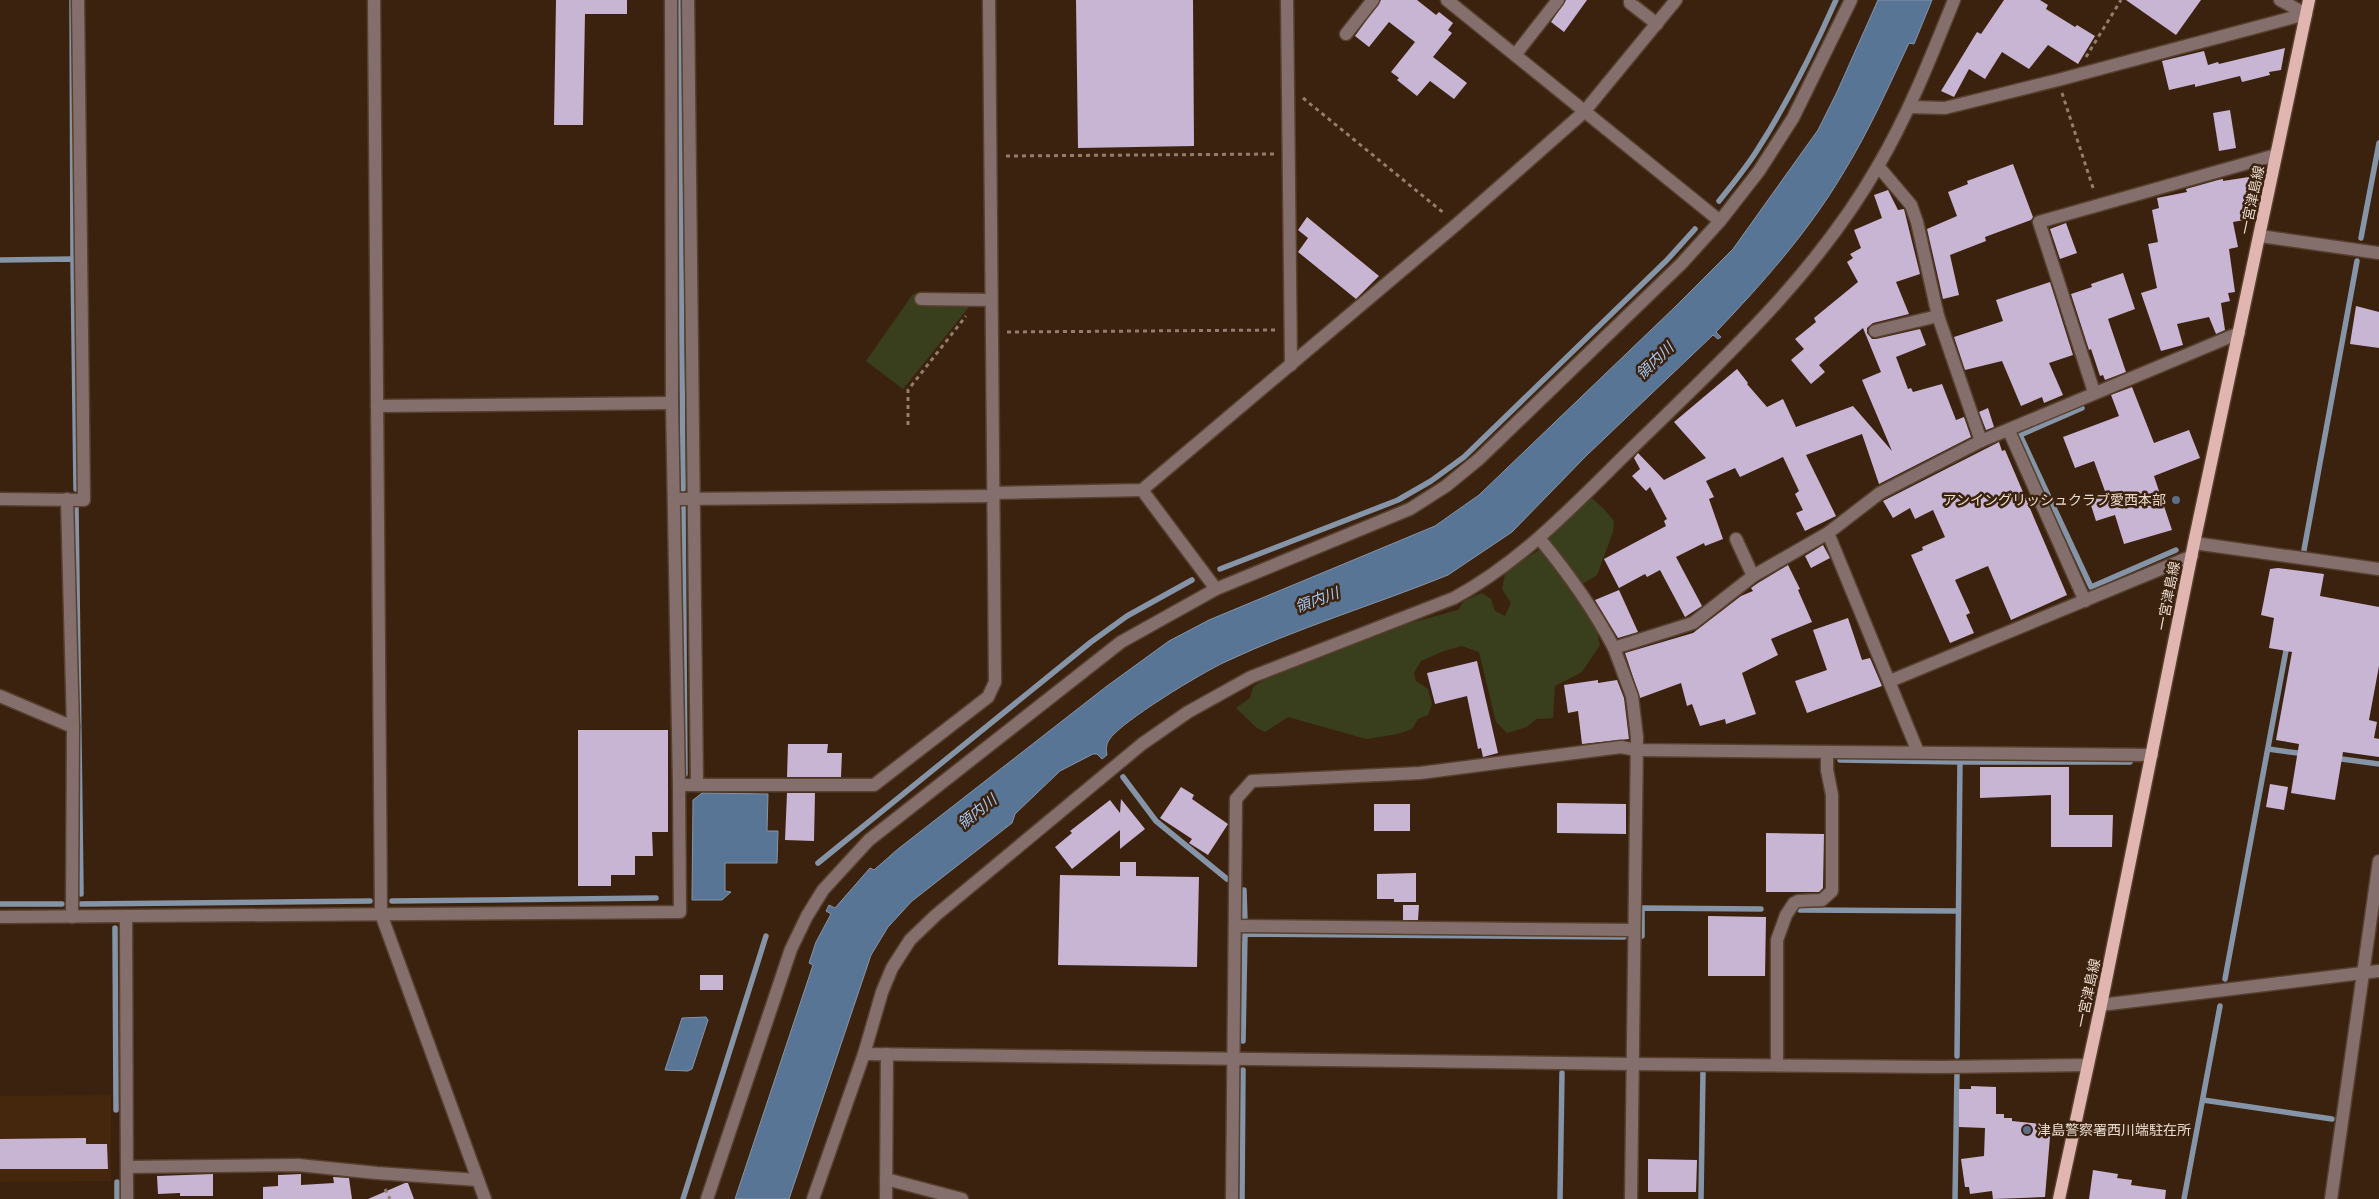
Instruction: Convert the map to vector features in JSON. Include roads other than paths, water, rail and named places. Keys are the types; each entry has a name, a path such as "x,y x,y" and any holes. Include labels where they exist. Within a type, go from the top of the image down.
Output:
{"main road":[{"name":"一宮津島線","path":"2059,1199 2101,1005 2193,550 2309,0"}],"street":[{"path":"0,499 84,500 78,0"},
{"path":"374,0 381,914 485,1199"},
{"path":"0,918 680,912 672,403 671,0"},
{"path":"688,0 697,785"},
{"path":"679,785 874,785 988,697 995,682 992,333 985,299 990,156 988,0"},
{"path":"1287,0 1291,366"},
{"path":"1346,34 1373,0"},
{"path":"1446,0 1720,221"},
{"path":"1515,55 1558,0"},
{"path":"1630,0 1630,3 1657,24"},
{"path":"674,499 993,495 1142,490 1291,366 1584,112 1676,0"},
{"path":"707,1199 791,949 807,916 823,890 870,840 1121,642 1216,589 1410,509 1446,486 1480,458 1682,264 1720,221 1759,171 1793,118 1851,0"},
{"path":"814,1199 864,1054 882,992 892,968 910,940 1027,838 1142,744 1188,712 1251,678 1454,598 1482,583 1539,538 1774,308 1813,260 1878,166 1910,107 1954,0"},
{"path":"2280,0 2306,14"},
{"path":"1910,107 1945,108 2306,14"},
{"path":"2094,392 2039,222 2276,155"},
{"path":"1878,166 1911,205 1917,222 1938,316 1981,441"},
{"path":"2260,236 2379,253"},
{"path":"921,299 985,299"},
{"path":"1874,331 1938,316"},
{"path":"1614,648 1693,623 1753,576 1828,533 1880,493 1981,441 2009,431 2094,392 2239,333"},
{"path":"377,406 672,403"},
{"path":"2009,431 2085,601"},
{"path":"1142,490 1216,589"},
{"path":"67,499 73,727 72,917"},
{"path":"1828,533 1918,752"},
{"path":"1539,538 1571,576 1597,616 1614,648 1632,696 1637,737 1631,1199"},
{"path":"1736,539 1753,576"},
{"path":"1890,681 2085,601 2193,550 2379,570"},
{"path":"0,696 73,727"},
{"path":"1232,1199 1236,799 1252,781 1420,773 1621,747 1636,750 2152,755"},
{"path":"1777,1065 1777,940 1786,915 1794,903 1798,901 1822,900 1832,891 1832,795 1827,770 1827,752"},
{"path":"2331,1199 2379,861"},
{"path":"126,917 127,1199"},
{"path":"1234,926 1634,930"},
{"path":"2101,1005 2379,971"},
{"path":"864,1054 1939,1067 2088,1065"},
{"path":"886,1199 887,1054"},
{"path":"127,1167 298,1165 478,1180"},
{"path":"886,1179 962,1199"}],"water":[{"name":"領内川","path":"1878,0 1932,0 1914,44 1909,43 1869,127 1829,196 1784,257 1716,332 1721,337 1718,339 1713,335 1586,456 1512,532 1448,575 1308,627 1225,662 1182,686 1116,732 1107,744 1107,755 1102,759 1097,754 1093,754 1060,771 1015,814 1012,823 912,901 888,927 871,955 789,1199 735,1199 813,965 809,963 816,942 831,914 826,911 829,905 835,908 870,868 874,870 898,849 1107,686 1169,641 1209,620 1435,526 1479,495 1733,249 1818,130"},
{"path":"702,793 768,794 767,831 778,831 777,863 725,863 725,891 731,892 722,900 692,900 693,800"},
{"path":"706,1017 708,1020 692,1069 688,1071 665,1070 682,1018"}],"waterway":[{"path":"72,0 73,259"},
{"path":"679,0 683,489"},
{"path":"1719,201 1752,158 1789,97 1836,0"},
{"path":"2361,238 2379,143"},
{"path":"1220,569 1398,500 1431,481 1464,457 1667,260 1695,229"},
{"path":"0,260 73,259 76,489"},
{"path":"2304,550 2357,261"},
{"path":"2082,408 2020,435 2091,587 2176,550"},
{"path":"683,506 685,774"},
{"path":"76,507 81,894"},
{"path":"818,863 1091,642 1127,616 1192,580"},
{"path":"2225,979 2287,645"},
{"path":"2268,749 2305,754"},
{"path":"2334,758 2379,764"},
{"path":"1840,760 1960,762"},
{"path":"1957,1056 1960,762 2130,762"},
{"path":"1123,777 1156,821 1227,879"},
{"path":"1244,890 1245,922"},
{"path":"392,901 656,898"},
{"path":"81,904 370,901"},
{"path":"0,904 62,904"},
{"path":"1642,936 1642,908 1761,909"},
{"path":"1800,910 1958,911"},
{"path":"115,928 116,1110"},
{"path":"1243,1041 1245,934 1624,937"},
{"path":"683,1199 766,936"},
{"path":"2184,1199 2220,1006"},
{"path":"1242,1199 1243,1070"},
{"path":"1701,1199 1703,1072"},
{"path":"1560,1199 1562,1073"},
{"path":"1955,1199 1957,1074"},
{"path":"2203,1100 2332,1119"},
{"path":"117,1182 117,1199"}],"place":[{"name":"アンイングリッシュクラブ愛西本部","path":"2176,500"},
{"name":"津島警察署西川端駐在所","path":"2027,1130"}]}
